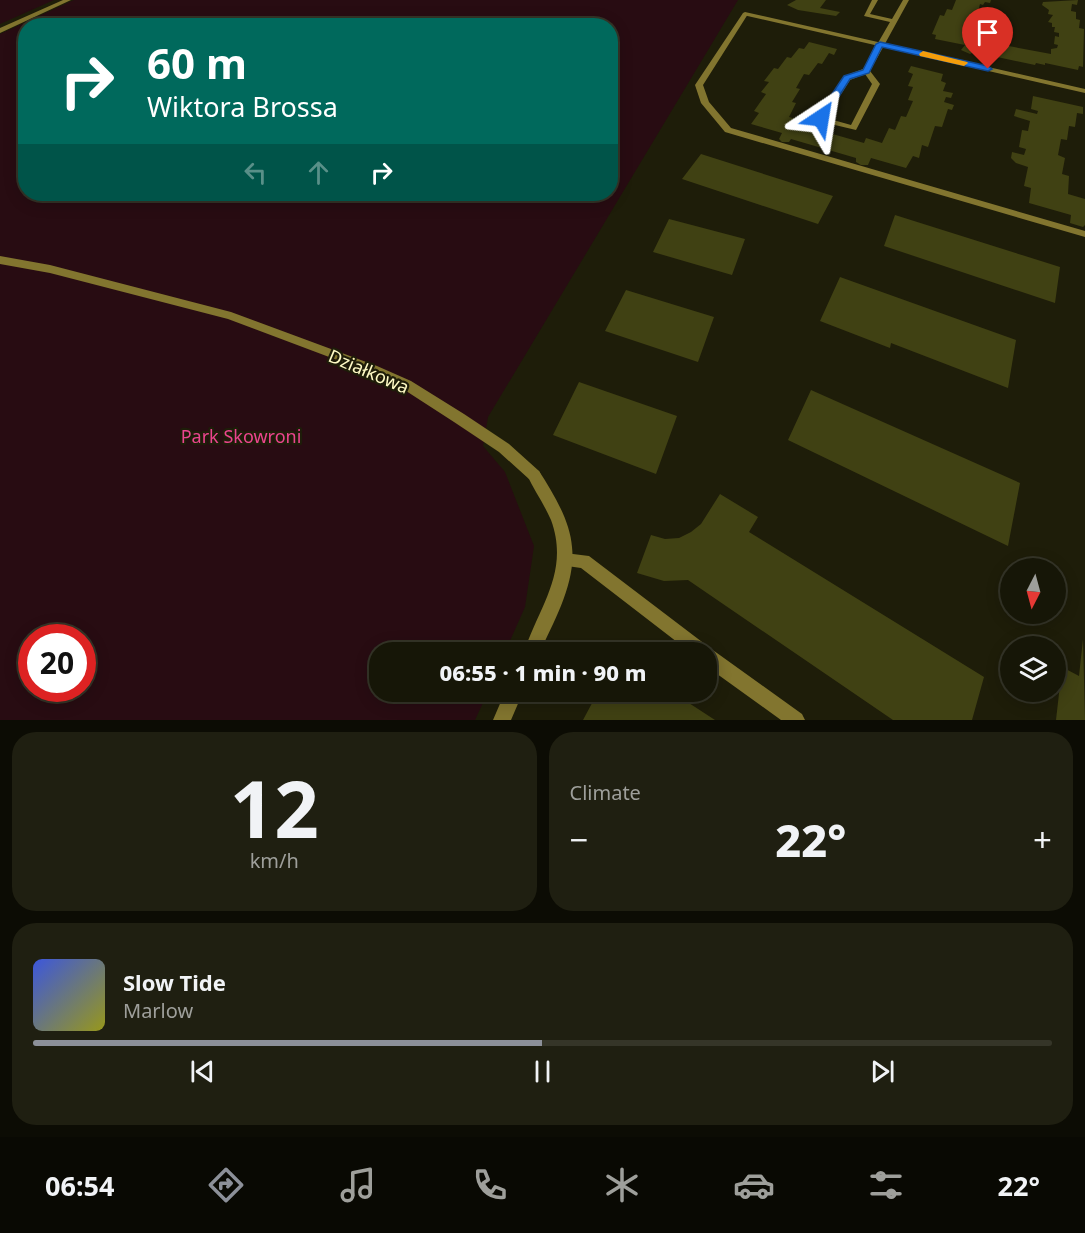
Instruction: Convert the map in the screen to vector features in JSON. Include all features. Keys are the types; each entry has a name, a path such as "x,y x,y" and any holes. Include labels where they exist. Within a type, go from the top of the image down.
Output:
{"street":[{"path":"29,18 68,0"},
{"path":"875,0 866,15 894,21"},
{"path":"866,71 876,84 853,128 821,118 847,78 866,71 906,0"},
{"path":"1085,91 744,14 699,85 705,103 728,130 1085,234"},
{"path":"0,31 18,23"},
{"name":"Działkowa","path":"0,260 51,269 231,316 372,369 407,385 504,448 534,476 555,517 565,547 565,560 557,591 536,642"},
{"path":"565,560 584,561 689,642"},
{"path":"717,663 796,720"},
{"path":"502,720 510,702"}],"green space":[{"path":"0,0 54,0 0,24"},
{"name":"Park Skowroni","path":"74,0 738,0 618,200 618,18 35,18"},
{"name":"Park Skowroni","path":"18,26 18,201 617,201 488,417 483,446 505,472 534,546 525,607 509,642 369,642 369,702 483,702 475,720 0,720 0,34"}],"building":[{"path":"796,0 826,0 820,8 840,12 836,16 798,10 787,5"},
{"path":"956,0 991,0 990,3 980,4 978,12 981,13 980,16 976,16 973,23 969,23 964,35 978,38 977,40 1051,54 1051,49 1057,48 1058,45 1054,44 1055,36 1059,37 1059,33 1054,32 1055,27 1048,22 1053,15 1048,14 1049,10 1042,5 1043,2 1078,0 1077,5 1072,4 1071,11 1076,12 1076,19 1080,20 1079,28 1084,29 1083,67 1079,66 1078,70 1045,63 1045,65 1036,63 1035,65 974,52 970,54 961,50 965,45 935,39 936,35 932,34 940,15 944,16 947,9 952,10"},
{"path":"809,42 837,49 834,55 829,53 822,64 818,63 809,75 804,74 796,88 800,89 792,102 796,103 789,117 803,121 801,125 864,143 866,138 882,143 889,128 895,130 901,116 906,117 913,101 908,100 913,87 908,86 913,74 908,72 911,66 943,74 941,81 946,83 943,91 953,93 951,98 946,97 944,102 954,105 952,110 948,109 942,127 935,126 928,147 922,145 919,158 913,156 906,168 871,158 868,165 861,165 856,162 856,158 791,139 789,142 782,142 779,139 782,133 751,124 759,113 754,111 766,94 761,92 769,82 764,81 774,68 778,69 787,57 791,58 799,48 804,49"},
{"path":"1033,96 1083,107 1083,114 1077,113 1075,127 1069,126 1067,140 1061,139 1058,155 1065,158 1062,174 1069,176 1068,194 1085,199 1085,225 1083,227 1070,223 1071,215 1029,203 1031,188 1024,186 1028,167 1016,163 1011,158 1012,152 1024,155 1026,149 1019,147 1022,130 1028,131 1030,121 1014,116 1016,109 1037,114 1038,111 1031,109"},
{"path":"701,154 833,196 818,224 682,179"},
{"path":"895,215 1060,267 1055,303 884,246"},
{"path":"669,219 745,239 732,275 653,252"},
{"path":"840,277 1016,340 1008,388 891,343 890,348 820,321"},
{"path":"626,290 714,317 698,362 605,331"},
{"path":"579,382 677,416 656,474 553,435"},
{"path":"811,390 1020,483 1008,546 788,440"},
{"path":"720,494 758,517 749,532 984,677 972,720 893,720 688,580 664,581 637,573 651,535 665,539 679,538 691,532 701,524"},
{"path":"1083,639 1085,720 1056,720 1058,702 1066,702 1066,669 1079,676"},
{"path":"593,702 687,702 715,720 583,720"}],"slow traffic":[{"path":"923,54 964,63"}],"route":[{"path":"821,118 847,78 866,71 880,44 988,69"}]}
